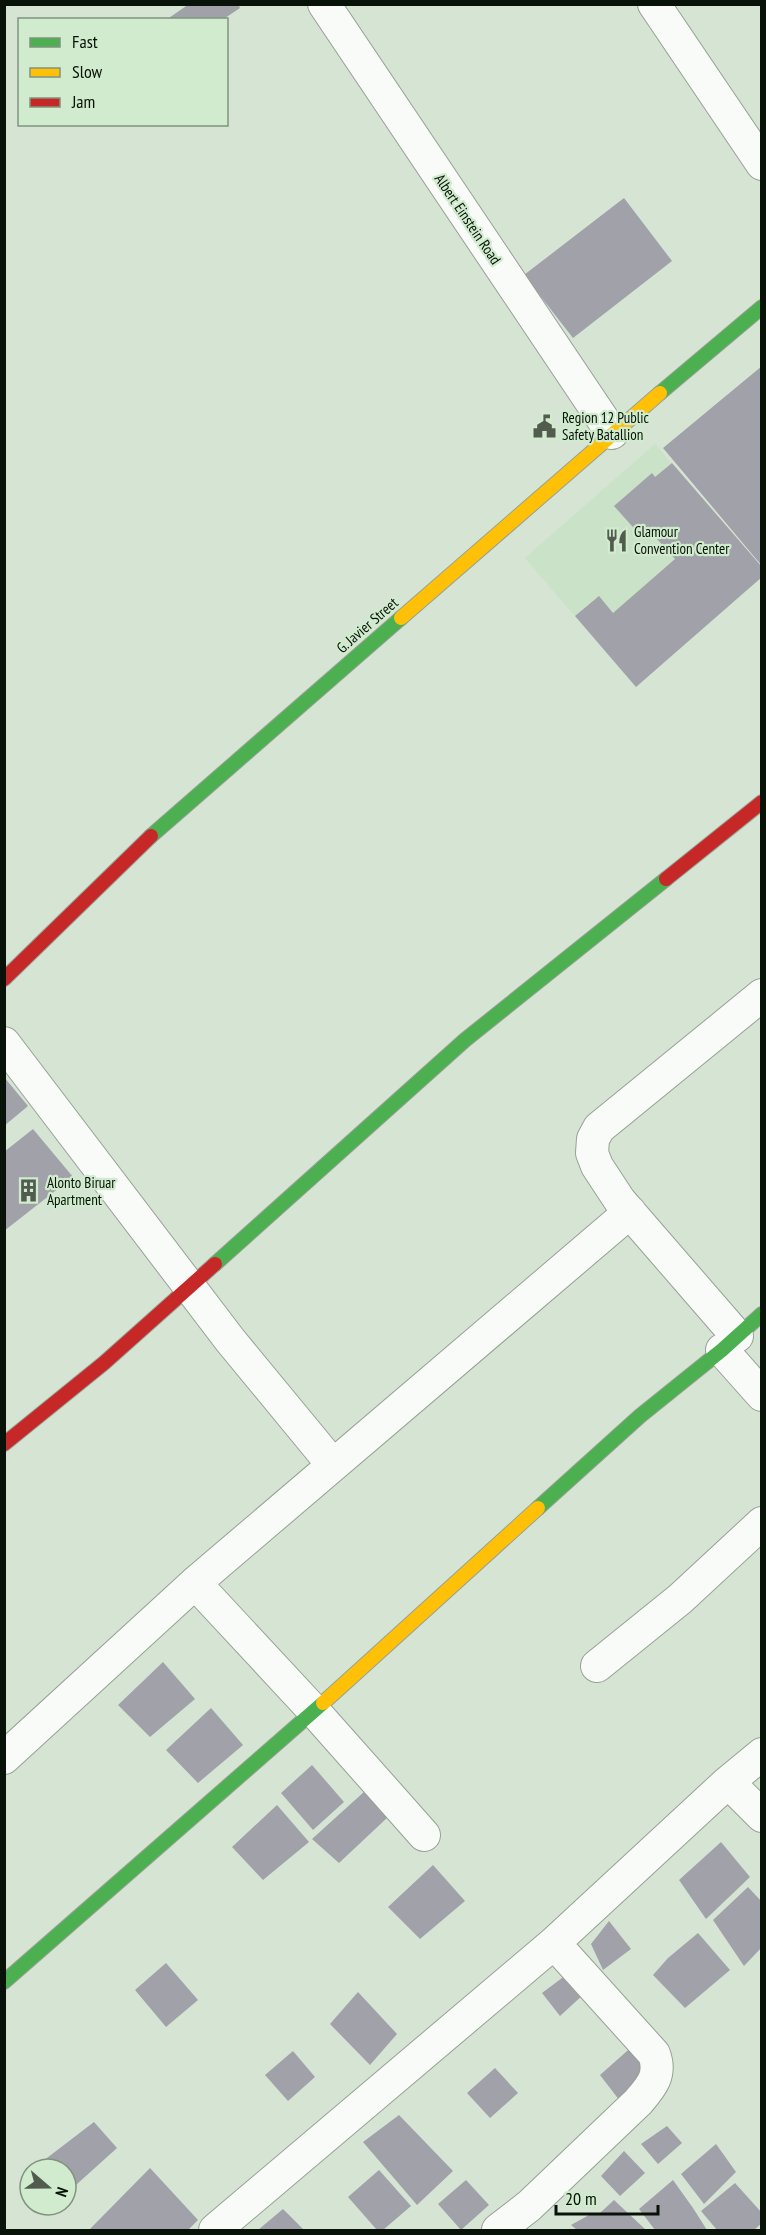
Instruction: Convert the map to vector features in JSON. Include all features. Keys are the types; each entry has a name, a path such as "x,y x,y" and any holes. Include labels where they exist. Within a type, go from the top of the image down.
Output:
{"street":[{"name":"Albert Einstein Road","path":"324,4 612,433"},
{"path":"654,4 762,164"},
{"name":"G. Javier Street","path":"4,979 137,848 612,433 762,307"},
{"path":"4,1444 104,1363 465,1040 762,802"},
{"path":"762,995 599,1128 593,1138 592,1153 597,1166 620,1201 730,1343 762,1395"},
{"path":"4,1043 230,1340 333,1465"},
{"path":"4,1758 195,1583 630,1212"},
{"path":"4,1982 314,1711 640,1416 762,1314"},
{"path":"597,1666 680,1599 762,1523"},
{"path":"195,1583 314,1711 424,1835"},
{"path":"216,2230 554,1943 728,1782 762,1754"},
{"path":"728,1782 762,1816"},
{"path":"498,2230 529,2206 638,2102 652,2086 656,2077 658,2065 654,2054 554,1943"}],"shaded area":[{"name":"Glamour Convention Center","path":"655,444 720,520 761,577 636,687 525,558"}],"building":[{"path":"189,4 238,4 240,8 225,18 169,18"},
{"path":"624,198 672,261 573,338 524,275"},
{"path":"762,366 762,566 663,448"},
{"name":"Glamour Convention Center","path":"672,463 762,567 762,577 636,687 575,616 599,596 613,613 675,559 648,529 640,535 614,506 652,473 655,477"},
{"path":"4,1077 28,1106 4,1126"},
{"name":"Alonto Biruar Apartment","path":"33,1129 73,1177 4,1231 4,1152"},
{"path":"163,1662 195,1699 150,1737 118,1705"},
{"path":"211,1708 243,1745 198,1783 166,1750"},
{"path":"312,1765 344,1802 313,1830 281,1793"},
{"path":"365,1791 388,1817 339,1863 312,1839"},
{"path":"277,1805 309,1842 263,1880 232,1847"},
{"path":"721,1842 750,1877 706,1919 679,1880"},
{"path":"433,1865 465,1901 420,1939 388,1907"},
{"path":"748,1887 762,1902 762,1947 744,1966 713,1920"},
{"path":"609,1921 631,1949 603,1970 591,1944"},
{"path":"698,1933 730,1970 685,2008 653,1975 668,1958"},
{"path":"166,1963 198,2000 166,2027 135,1990"},
{"path":"566,1975 584,1994 560,2016 542,1993"},
{"path":"358,1992 397,2034 370,2065 330,2024"},
{"path":"635,2044 650,2072 620,2101 600,2075"},
{"path":"293,2051 315,2077 288,2101 265,2075"},
{"path":"495,2068 518,2093 490,2118 467,2093"},
{"path":"399,2115 453,2171 417,2205 363,2142"},
{"path":"94,2122 117,2148 78,2183 78,2157 48,2157"},
{"path":"667,2126 682,2143 658,2164 641,2144"},
{"path":"716,2144 736,2172 704,2204 681,2174"},
{"path":"624,2151 645,2173 620,2196 601,2176"},
{"path":"150,2168 198,2220 188,2230 89,2230"},
{"path":"379,2170 411,2206 383,2230 377,2230 348,2197"},
{"path":"466,2180 489,2205 461,2230 438,2204"},
{"path":"673,2180 707,2230 655,2230 639,2209"},
{"path":"735,2183 762,2213 762,2223 754,2230 717,2230 701,2211"},
{"path":"614,2200 646,2230 577,2230 571,2225 589,2215 600,2213"},
{"path":"283,2209 304,2230 258,2230"}],"traffic: fast":[{"path":"660,393 762,307"},
{"path":"151,836 401,618"},
{"path":"215,1264 465,1040 666,879"},
{"path":"538,1508 640,1416 722,1350 762,1314"},
{"path":"4,1982 323,1703"}],"traffic: slow":[{"path":"401,618 660,393"},
{"path":"323,1703 538,1508"}],"traffic: jam":[{"path":"666,879 762,802"},
{"path":"4,979 151,836"},
{"path":"4,1444 104,1363 215,1264"}],"place":[{"name":"Region 12 Public Safety Batallion","path":"544,426"},
{"name":"Glamour Convention Center","path":"616,540"},
{"name":"Alonto Biruar Apartment","path":"29,1191"}]}
